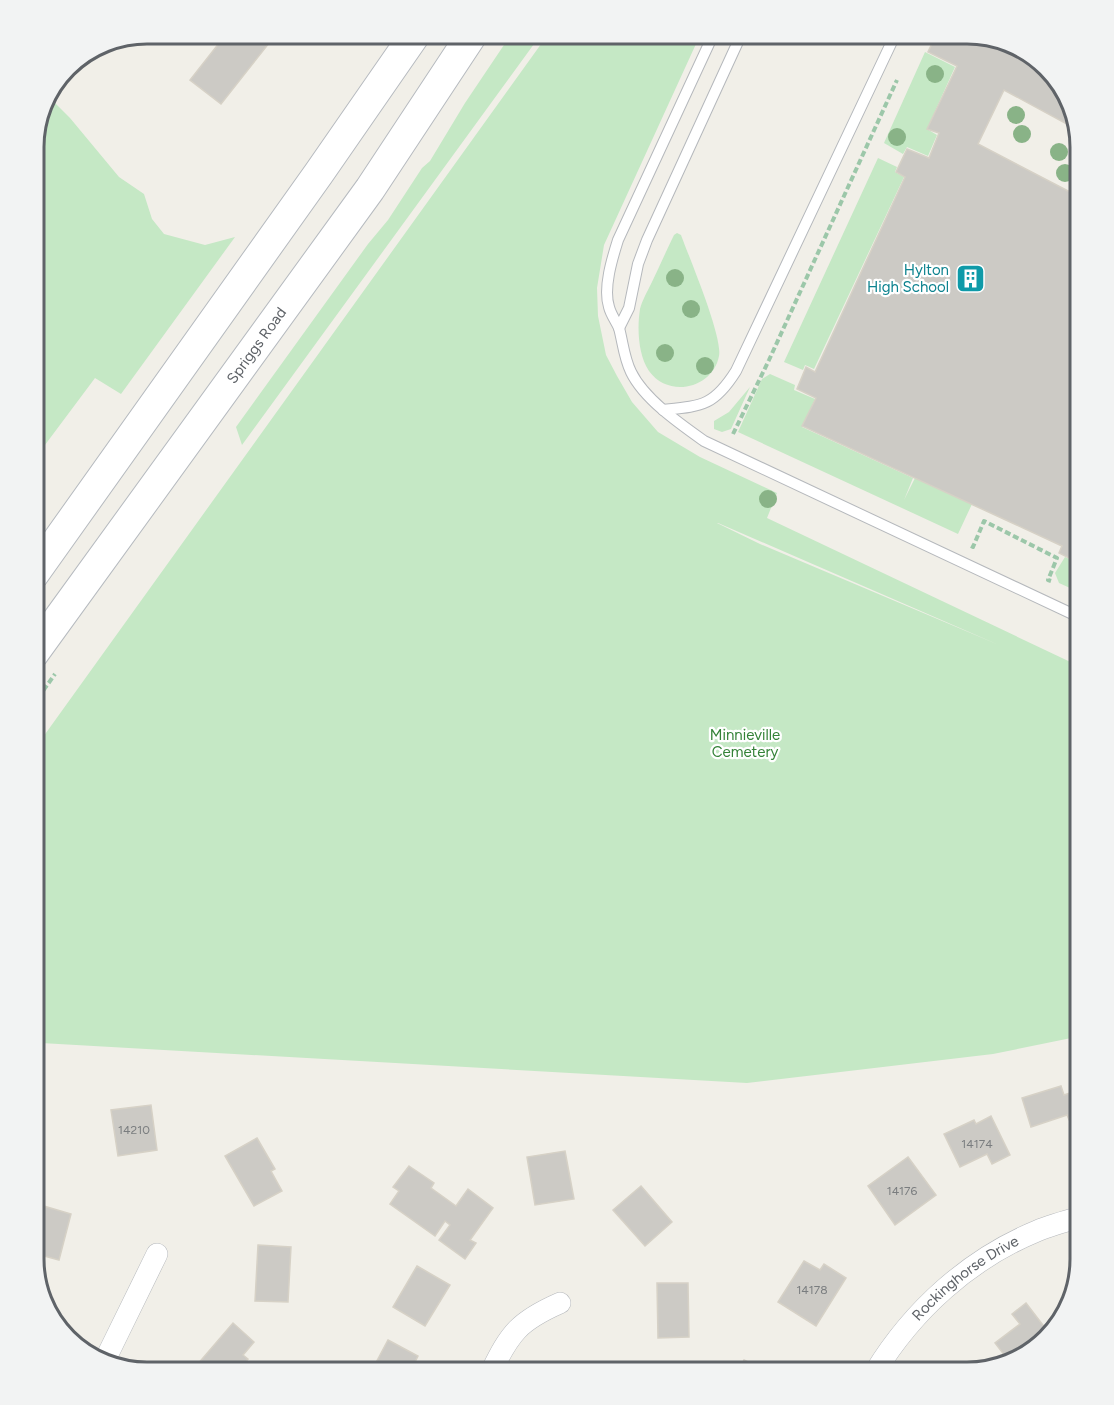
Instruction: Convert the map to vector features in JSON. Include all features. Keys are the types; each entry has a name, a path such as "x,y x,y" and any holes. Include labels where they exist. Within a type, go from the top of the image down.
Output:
{"main road":[{"path":"44,560 236,292 408,44"},
{"name":"Spriggs Road","path":"44,639 370,189 466,44"}],"street":[{"name":"Rockinghorse Drive","path":"883,1362 926,1305 955,1280 994,1253 1037,1231 1070,1220"},
{"path":"108,1354 157,1254"},
{"path":"496,1362 504,1346 521,1324 560,1303"}],"lane":[{"path":"709,44 618,240 608,280 608,306 619,328 624,355 632,375 663,410 704,441 1070,613"},
{"path":"619,328 629,308 647,240 737,44"},
{"path":"663,410 698,406 710,401 720,394 736,371 891,44"}],"path":[{"path":"742,438 732,433 769,360 898,77"},
{"path":"963,542 974,547 984,520 1057,558 1048,580 1057,584"}],"green space":[{"path":"505,44 534,44 242,445 236,427 368,244 388,220 422,168 430,161"},
{"name":"Minnieville Cemetery","path":"541,44 696,44 604,245 597,288 598,316 606,355 632,402 658,432 700,457 777,493 767,518 1070,662 1070,1038 993,1054 747,1083 44,1043 44,736","holes":["717,523 999,645 760,544"]},
{"path":"925,52 955,67 927,129 937,135 928,156 907,147 903,154 884,143"},
{"path":"54,102 119,177 144,194 152,219 164,234 205,245 235,237 121,394 95,378 44,446 44,139 47,120"},
{"path":"878,158 897,167 895,172 904,177 814,369 805,365 803,370 784,362"},
{"path":"677,233 681,235 698,278 719,346 719,356 715,367 708,376 689,386 678,387 658,380 649,371 645,365 639,333 642,303"},
{"path":"770,374 795,385 794,390 815,399 802,427 913,478 904,500 915,478 972,504 958,534 738,432 762,379"},
{"path":"750,387 731,429 722,432 714,429 714,421 729,412"},
{"path":"1065,557 1070,559 1070,588 1059,583 1055,573"}],"building":[{"path":"218,44 268,44 221,104 190,80"},
{"name":"Hylton High School","path":"932,44 975,44 988,45 1019,57 1040,74 1053,89 1067,120 1068,125 1004,90 978,144 1070,192 1070,558 1059,553 1062,546 802,426 816,398 797,389 806,367 815,372 905,177 896,172 907,149 929,158 939,133 927,129 957,66 928,52"},
{"path":"1061,1086 1064,1095 1070,1093 1070,1122 1067,1115 1031,1127 1022,1098"},
{"path":"151,1105 157,1150 118,1156 111,1110"},
{"path":"991,1116 1010,1155 992,1164 987,1154 960,1167 944,1134 974,1120 976,1124"},
{"path":"257,1138 275,1169 271,1171 282,1191 254,1206 225,1156"},
{"path":"565,1151 574,1199 535,1205 527,1157"},
{"path":"908,1157 936,1195 895,1225 868,1186"},
{"path":"409,1166 434,1183 431,1188 456,1206 468,1189 493,1208 470,1240 476,1243 465,1259 439,1240 450,1225 445,1221 435,1236 390,1204 399,1191 393,1187"},
{"path":"641,1186 672,1222 645,1246 613,1210"},
{"path":"44,1206 71,1214 59,1260 44,1256"},
{"path":"258,1245 291,1247 288,1302 255,1301"},
{"path":"804,1261 820,1270 824,1264 846,1278 816,1326 778,1302"},
{"path":"417,1266 450,1285 425,1326 393,1307"},
{"path":"657,1283 688,1283 689,1337 658,1338"},
{"path":"1026,1303 1044,1327 1025,1344 1004,1355 995,1343 1020,1324 1012,1314"},
{"path":"233,1323 254,1342 243,1355 248,1359 245,1362 200,1362"},
{"path":"388,1340 418,1356 415,1362 376,1362"}],"place":[{"name":"Hylton High School","path":"970,279"}]}
